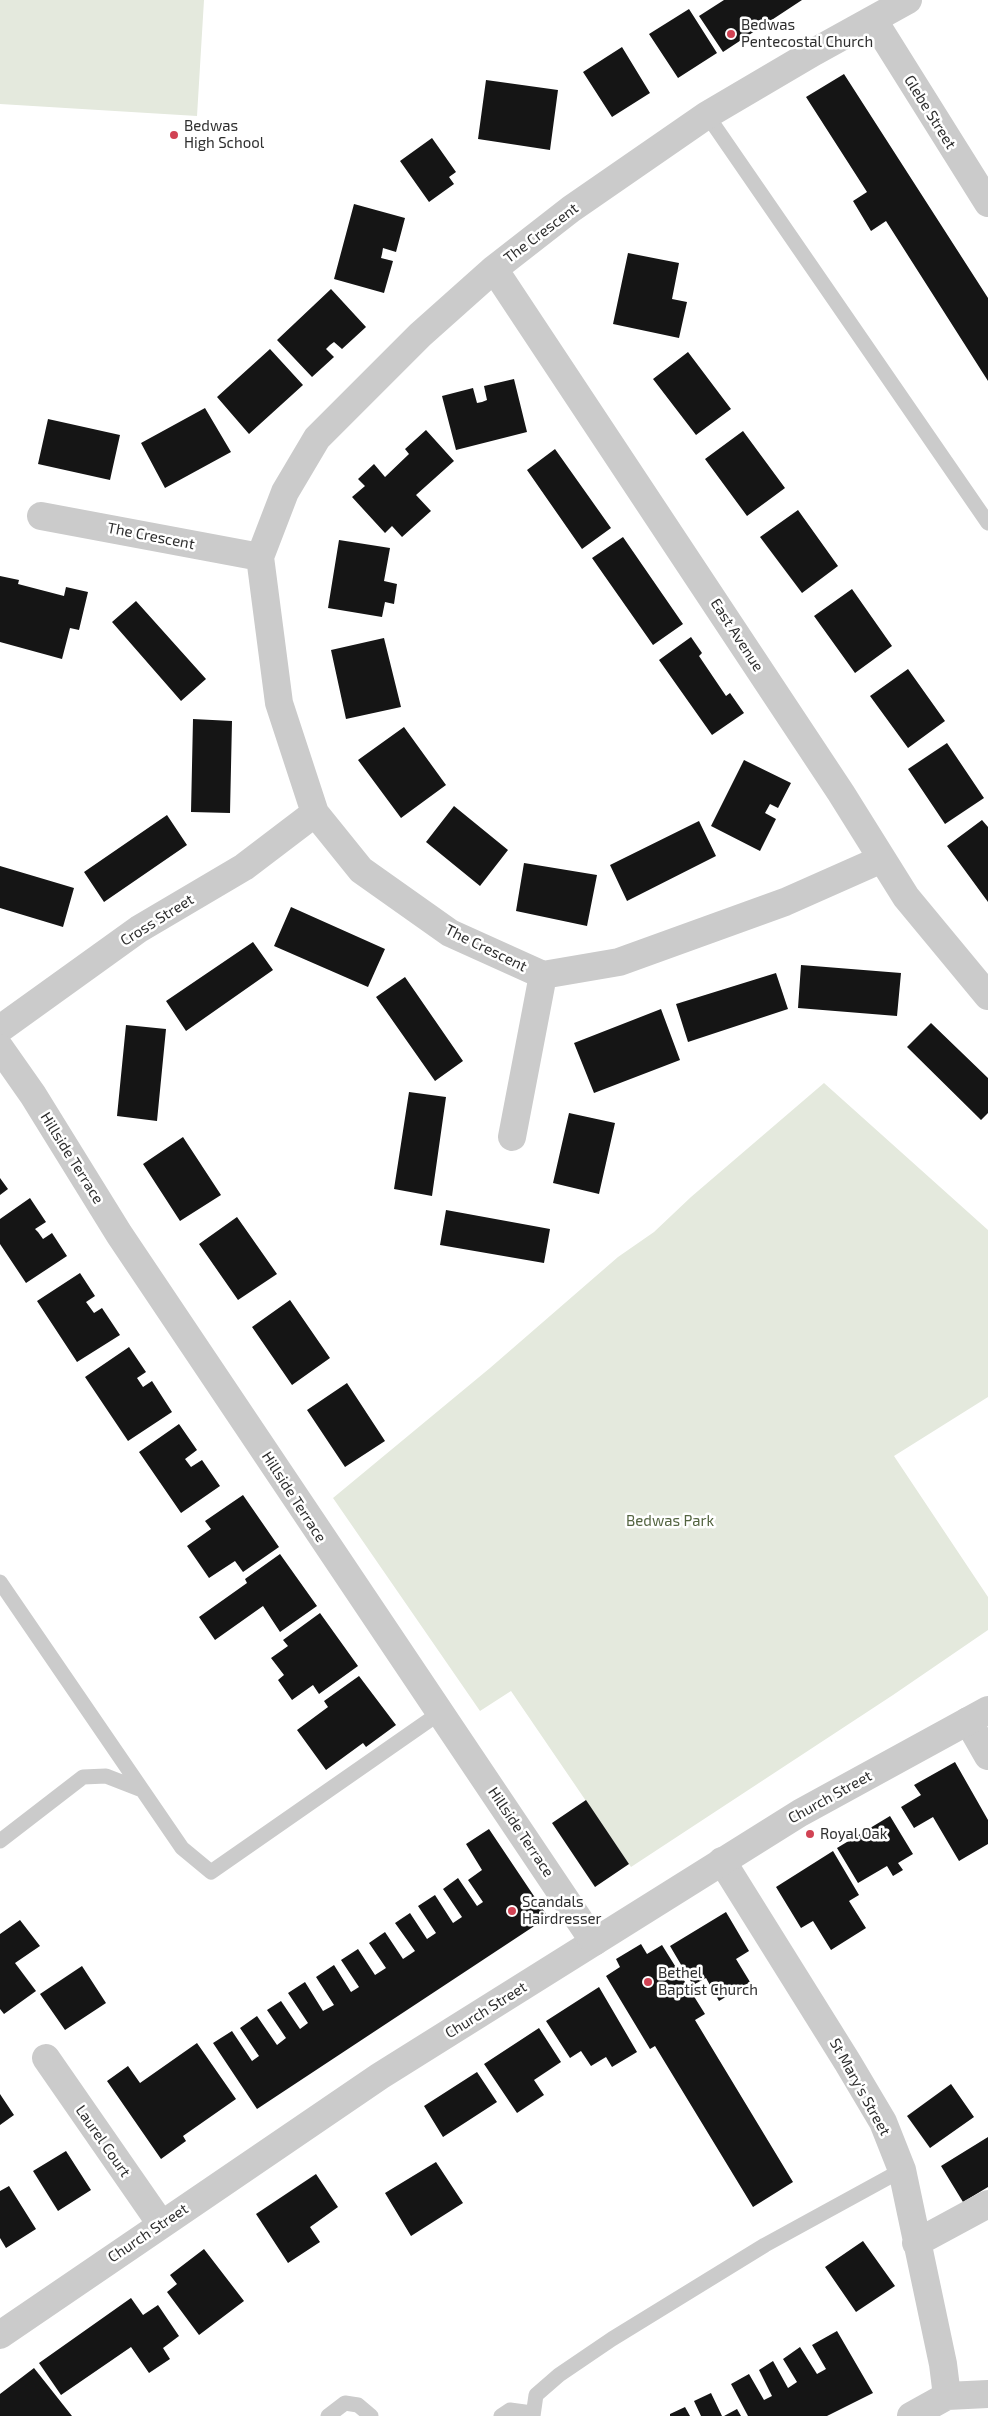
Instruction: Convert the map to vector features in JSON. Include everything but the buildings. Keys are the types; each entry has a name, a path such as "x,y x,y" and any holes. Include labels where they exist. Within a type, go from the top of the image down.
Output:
{"street":[{"name":"The Crescent","path":"882,859 785,902 619,962 543,975 450,933 361,870 315,813 279,703 260,557 285,492 316,438 420,335 494,269 571,209 707,115 814,52 908,0"},
{"name":"Glebe Street","path":"874,20 988,203"},
{"name":"East Avenue","path":"494,269 762,672 906,897 988,996"},
{"name":"The Crescent","path":"41,516 260,557"},
{"name":"Cross Street","path":"0,1029 139,929 244,867 315,813"},
{"path":"512,1137 543,975"},
{"name":"Hillside Terrace","path":"0,1048 33,1095 119,1234 352,1584 441,1712 594,1942"},
{"path":"978,1716 988,1756"},
{"name":"Church Street","path":"0,2335 160,2224 380,2076 800,1813 978,1716"},
{"name":"St Mary's Street","path":"722,1861 853,2071 882,2122 902,2170 943,2364 947,2396"},
{"name":"Laurel Court","path":"46,2058 160,2224"},
{"path":"916,2243 988,2204"},
{"path":"910,2416 947,2396 988,2394"}],"lane":[{"path":"707,115 988,523"},
{"path":"0,1582 182,1848 211,1872 441,1712"},
{"path":"0,1841 83,1777 106,1776 142,1790"},
{"path":"501,2416 510,2410 533,2415 536,2395 559,2375 612,2338 765,2245 902,2170"},
{"path":"328,2416 345,2403 358,2405 371,2416"}],"green space":[{"path":"0,0 204,0 197,116 0,104"},
{"name":"Bedwas Park","path":"824,1083 988,1230 988,1397 894,1456 988,1597 988,1630 893,1695 631,1867 511,1691 480,1711 333,1498 490,1368 618,1257 654,1232 691,1197"}],"place":[{"name":"Bedwas Pentecostal Church","path":"731,34"},
{"name":"Bedwas High School","path":"174,135"},
{"name":"Royal Oak","path":"810,1834"},
{"name":"Scandals Hairdresser","path":"512,1911"},
{"name":"Bethel Baptist Church","path":"648,1982"}]}
